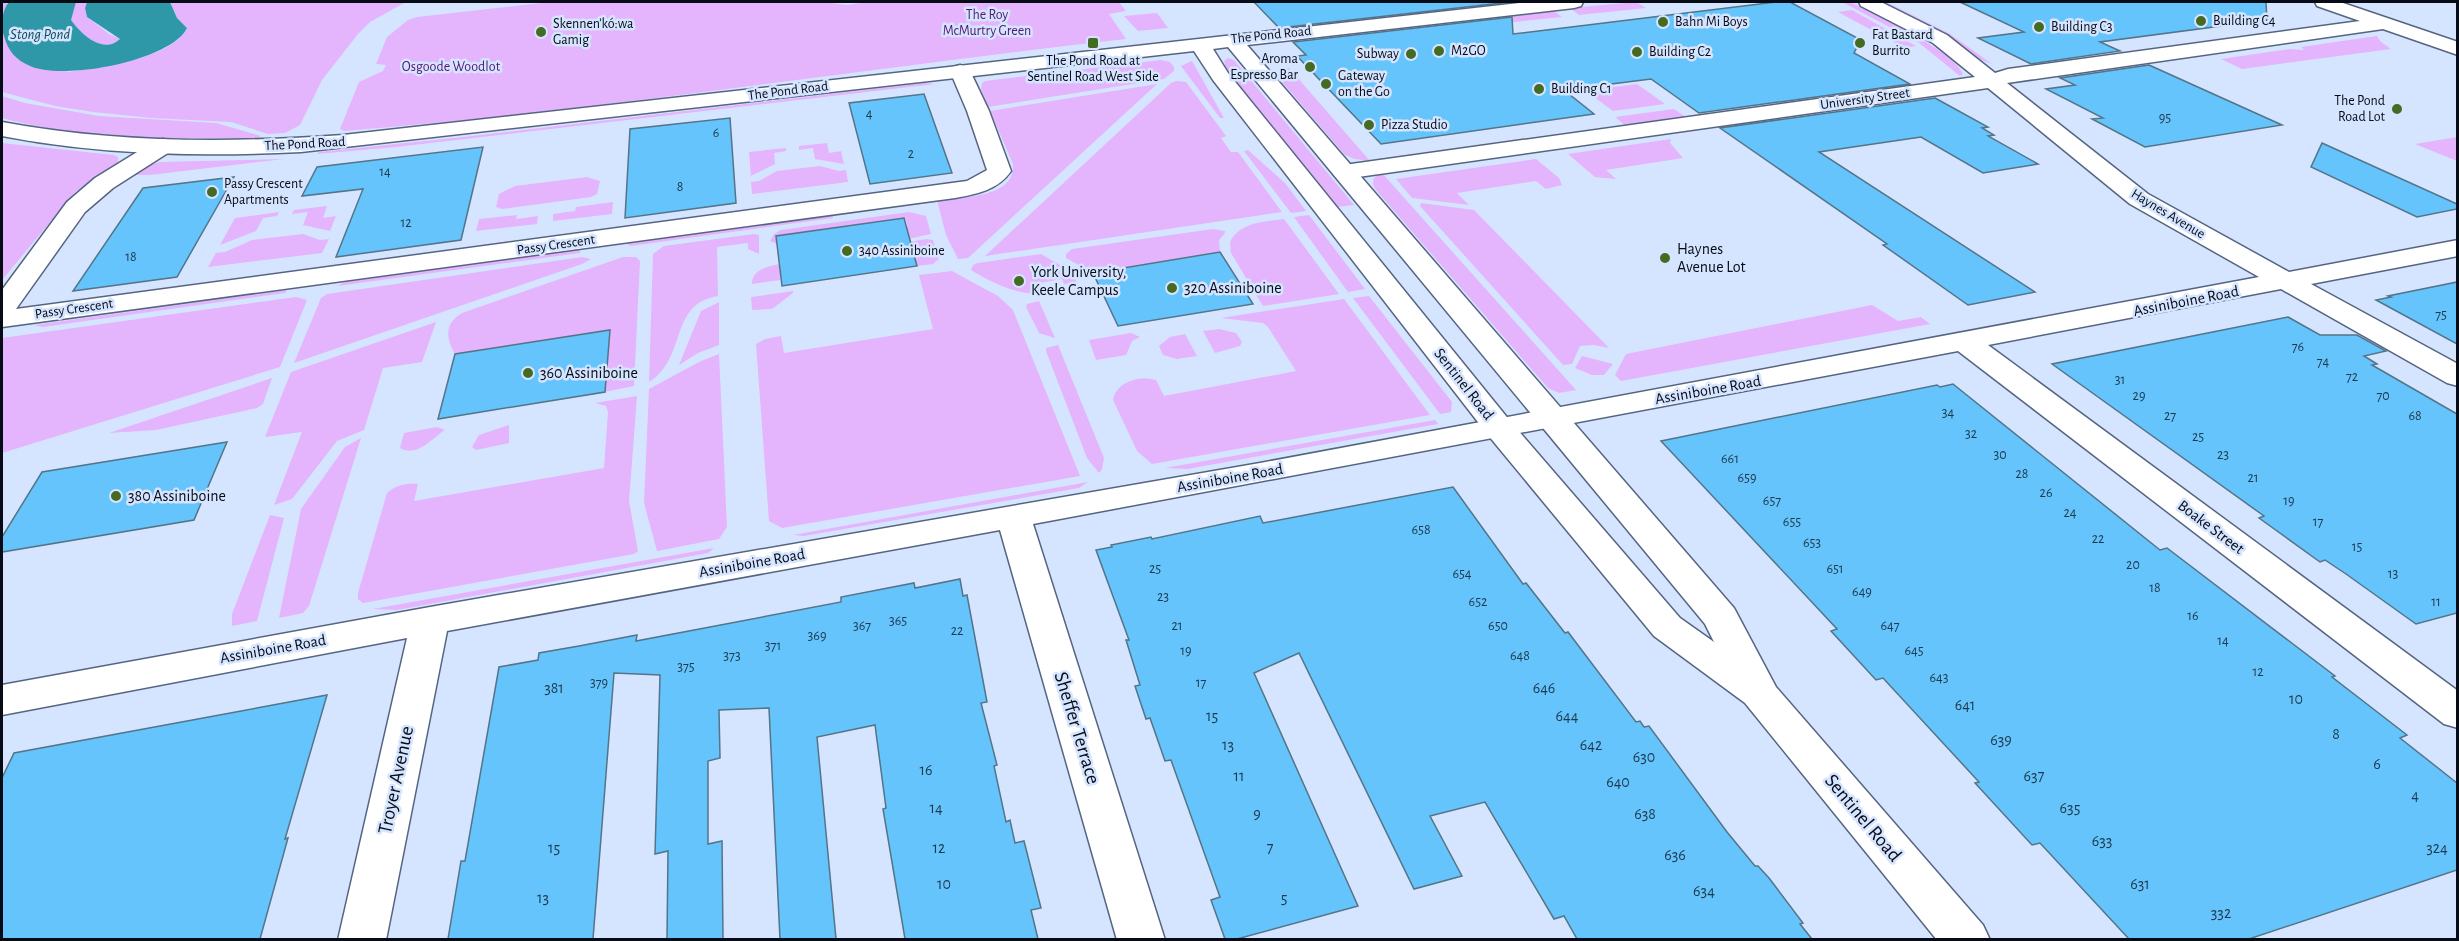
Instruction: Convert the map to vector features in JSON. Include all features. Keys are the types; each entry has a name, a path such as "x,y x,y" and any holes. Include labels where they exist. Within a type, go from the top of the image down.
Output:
{"street":[{"name":"The Pond Road","path":"2,129 71,141 163,146 244,147 343,142 1232,39 1574,2"},
{"name":"Haynes Avenue","path":"1868,2 1940,39 2139,199 2457,377"},
{"path":"2324,2 2457,49"},
{"name":"University Street","path":"1344,172 1992,81 2008,75 2385,23"},
{"name":"Sentinel Road","path":"1232,39 1721,617 1761,696 1965,939"},
{"name":"Sentinel Road","path":"1199,43 1220,76 1499,428 1667,627 1761,696"},
{"name":"Passy Crescent","path":"2,319 977,186 993,180 999,171 978,111 960,71"},
{"name":"Passy Crescent","path":"2,308 76,207 104,183 163,146"},
{"name":"Assiniboine Road","path":"2,700 1260,473 2457,248"},
{"name":"Boake Street","path":"1965,342 2457,713"},
{"name":"Sheffer Terrace","path":"1013,516 1140,939"},
{"name":"Troyer Avenue","path":"362,939 430,621"}],"green space":[{"path":"2,2 9,2 7,3 68,72 134,60 167,47 179,39 187,28 177,18 170,2 406,2 370,22 358,34 322,80 300,125 285,133 268,134 231,122 93,112 55,106 2,92"},
{"path":"76,2 87,2 85,8 87,17 109,34 120,39 107,45 100,44 80,31 70,20"},
{"name":"Osgoode Woodlot","path":"551,2 823,2 847,5 868,2 1119,2 1126,11 1109,14 1126,39 540,112 344,131 340,129 359,82 383,71 386,65 376,64 387,37 408,20 417,17"},
{"path":"1636,2 1646,8 1579,15 1570,8"},
{"path":"1842,2 1850,2 1930,44 1957,65 1963,74 1960,76 1918,42"},
{"path":"1880,2 1886,2 1950,34 1992,64 1979,59 1943,33"},
{"path":"1552,10 1562,17 1483,25 1475,19"},
{"path":"1852,10 1916,46 1905,48 1838,12"},
{"path":"1157,13 1168,28 1138,31 1124,16"},
{"path":"2377,36 2391,49 2242,69 2221,59 2290,49 2304,50 2301,47"},
{"path":"1228,58 1234,60 1354,205 1337,207 1226,69 1224,61"},
{"path":"1161,60 1170,62 1174,67 1174,71 1164,79 988,107 981,89 985,81"},
{"path":"1192,61 1224,118 1220,118 1181,66"},
{"path":"1289,68 1370,161 1345,155 1282,82 1290,80 1281,69"},
{"path":"1186,82 1226,136 1221,138 1231,152 1238,152 1282,212 985,256 1171,83"},
{"path":"925,83 935,84 396,147 317,154 319,152"},
{"path":"1157,84 968,258 958,259 946,235 937,200 985,194 1005,184 1011,175 1013,164 990,111"},
{"path":"1637,84 1665,104 1613,111 1586,91"},
{"path":"2,96 25,103 99,116 216,123 261,136 247,139 138,137 55,129 2,118"},
{"path":"1674,109 1687,118 1627,127 1615,117"},
{"path":"2457,137 2457,161 2415,144"},
{"path":"1671,139 1670,143 1683,158 1606,170 1616,179 1595,177 1568,154"},
{"path":"2,143 114,155 118,157 118,164 75,192 2,280"},
{"path":"827,143 829,153 841,151 844,164 815,159 813,148 799,150 799,146"},
{"path":"786,148 786,151 774,153 775,164 751,176 749,152"},
{"path":"1248,150 1285,183 1306,211 1291,213 1244,151"},
{"path":"284,159 150,175 131,175 147,165 160,162"},
{"path":"1536,159 1559,178 1562,185 1546,189 1536,181 1457,193 1469,205 1412,198 1396,179"},
{"path":"820,166 839,171 846,170 848,182 752,194 751,182 759,181 777,171"},
{"path":"1382,173 1576,390 1559,393 1548,388 1375,189 1374,178"},
{"path":"587,177 600,181 597,194 591,197 502,209 496,207 499,194 515,186"},
{"path":"613,202 612,214 553,221 553,214 575,211 576,207"},
{"path":"1421,203 1474,210 1609,348 1594,345 1580,346 1572,364 1563,365 1420,206"},
{"path":"327,206 323,218 336,216 330,231 303,225 308,212 292,214 294,210"},
{"path":"279,212 277,216 263,218 256,231 220,245 235,218"},
{"path":"909,212 926,216 931,234 908,239 902,227 908,226 905,218 776,236 777,244 770,241 774,234 781,230"},
{"path":"517,215 516,219 538,216 537,224 476,231 479,219"},
{"path":"833,215 833,218 631,246 625,243"},
{"path":"1309,215 1365,289 1348,292 1294,217"},
{"path":"1284,219 1339,294 1263,306 1231,253 1230,242 1234,235 1246,227 1261,222"},
{"path":"1213,229 1225,231 1219,240 1220,253 1124,270 1123,268 1093,273 1066,258 1066,254 1072,249"},
{"path":"303,234 320,240 329,239 322,253 208,267 216,253 225,252 252,240"},
{"path":"759,235 759,254 748,249 748,243 717,247 718,296 702,301 692,309 684,320 669,360 661,372 649,382 653,254 664,246"},
{"path":"933,240 939,259 933,264 917,266 915,257 911,257 909,242"},
{"path":"580,249 580,253 337,286 347,281"},
{"path":"1041,254 1070,271 1077,282 1064,284 1062,279 1034,284 1038,294 1020,292 971,270 973,265 978,263"},
{"path":"582,257 591,259 294,363 321,298 327,294"},
{"path":"623,257 636,257 640,261 634,386 604,392 603,341 609,340 610,331 578,335 577,338 455,354 449,342 448,331 452,321 462,313"},
{"path":"784,263 786,276 780,277 780,280 752,284 755,274 759,271"},
{"path":"952,271 998,296 1013,310 1080,476 782,528 769,521 756,344 765,339 781,336 784,353 933,329 919,275"},
{"path":"287,290 285,293 43,327 34,325"},
{"path":"793,291 772,309 752,310 751,297"},
{"path":"1369,296 1452,402 1451,412 1440,414 1353,298"},
{"path":"296,297 307,300 280,367 2,453 2,338"},
{"path":"1344,299 1430,415 1152,464 1137,451 1113,400 1123,384 1143,378 1156,380 1164,396 1296,371 1268,327 1263,323 1221,318"},
{"path":"1039,301 1055,338 1039,333 1026,307 1027,304"},
{"path":"719,302 719,345 698,353 679,365 701,311"},
{"path":"1872,305 1898,321 1921,317 1930,324 1621,381 1615,375 1626,354"},
{"path":"436,322 422,362 383,368 364,430 337,441 292,499 274,505 302,432 265,437 291,372"},
{"path":"1219,329 1236,333 1242,342 1240,346 1215,353 1203,331"},
{"path":"1131,333 1140,337 1132,341 1126,355 1096,360 1089,340"},
{"path":"1185,334 1197,356 1177,359 1163,355 1159,346 1170,337"},
{"path":"1058,345 1104,458 1099,473 1087,458 1046,351 1046,348"},
{"path":"719,354 727,527 719,539 657,551 644,503 649,389"},
{"path":"1582,356 1613,364 1604,375 1592,375 1575,368"},
{"path":"272,378 263,404 257,408 156,430 109,433"},
{"path":"637,396 629,501 638,551 634,554 363,603 358,599 387,493 390,490 401,485 418,484 414,501 604,468 608,412 606,406 595,403"},
{"path":"1435,420 1438,424 1187,469 1165,468"},
{"path":"509,425 509,443 476,450 472,447 479,435"},
{"path":"437,427 445,430 424,446 412,451 400,448 404,433"},
{"path":"361,438 309,606 303,613 279,618 301,509 345,447"},
{"path":"1088,482 1079,488 804,536 793,535"},
{"path":"270,515 284,518 257,621 232,626 232,614"},
{"path":"714,548 708,553 397,610 373,609"}],"water":[{"name":"Stong Pond","path":"9,2 76,2 71,20 86,36 100,44 107,45 120,39 87,17 85,8 87,2 170,2 177,18 187,28 177,40 139,58 90,69 45,70 21,61 8,46 2,23 3,14"}],"building":[{"path":"1254,2 1511,2 1279,28"},
{"path":"1790,2 1861,40 1854,53 1910,84 1699,113 1651,79 1564,90 1594,114 1381,144 1297,56 1306,55 1293,42 1512,17 1513,34"},
{"path":"1960,2 2266,2 2267,20 2100,42 2120,51 2031,64 1978,38 2024,32"},
{"path":"2149,65 2282,125 2145,147 2092,119 2103,118 2046,89 2075,85 2060,78"},
{"path":"924,94 952,173 870,184 849,103"},
{"path":"1935,98 1988,127 1982,128 1994,135 1988,136 2038,164 1983,173 1921,137 1819,152 2035,292 1968,305 1883,245 1887,244 1720,128"},
{"path":"730,118 736,203 625,218 630,129"},
{"path":"2322,143 2457,204 2457,209 2417,217 2311,167"},
{"path":"483,147 461,240 336,257 363,189 302,196 317,167"},
{"path":"234,177 177,277 73,291 143,188"},
{"name":"340 Assiniboine","path":"904,218 917,266 782,286 776,236"},
{"name":"320 Assiniboine","path":"1220,252 1253,304 1118,326 1093,273"},
{"path":"2457,282 2457,344 2376,300 2391,297 2388,296"},
{"path":"2288,317 2320,335 2357,335 2386,351 2364,356 2377,364 2372,365 2457,414 2457,613 2416,624 2325,560 2320,562 2259,518 2264,516 2052,364"},
{"name":"360 Assiniboine","path":"610,330 605,392 438,419 455,354"},
{"path":"1953,384 2160,550 2167,548 2335,676 2332,677 2407,735 2400,738 2457,783 2457,870 2249,939 2129,939 2040,843 2032,845 1975,783 1979,782 1883,678 1876,680 1831,631 1837,629 1661,441 1937,385 1940,387"},
{"name":"380 Assiniboine","path":"227,442 194,520 2,552 2,537 42,472"},
{"path":"1453,487 1523,584 1526,583 1565,633 1568,632 1636,722 1640,721 1644,727 1649,726 1727,832 1755,866 1758,866 1769,878 1803,923 1800,924 1812,939 1577,939 1564,916 1554,919 1485,802 1430,816 1462,876 1414,889 1299,653 1254,673 1358,906 1237,939 1225,939 1211,900 1220,897 1171,760 1165,761 1150,718 1146,719 1135,686 1140,685 1126,640 1129,640 1096,550 1112,547 1111,545 1151,537 1152,539 1260,516 1263,523"},
{"path":"960,579 963,596 967,595 987,702 981,703 997,765 994,766 1006,822 1010,820 1015,843 1024,841 1041,908 1031,910 1038,939 905,939 883,809 886,808 875,725 817,737 836,939 780,939 769,708 719,710 720,758 708,761 708,844 722,841 723,939 667,939 668,851 655,854 660,675 614,673 593,939 448,939 461,861 465,861 499,667 538,660 539,653 637,635 636,641 841,602 841,597 914,583 915,588"},
{"path":"327,695 285,839 288,838 260,939 2,939 2,778 14,753"}],"place":[{"name":"Building C4","path":"2201,21"},
{"name":"Bahn Mi Boys","path":"1663,22"},
{"name":"Building C3","path":"2039,27"},
{"name":"Skennen’kó:wa Gamig","path":"541,32"},
{"name":"The Pond Road at Sentinel Road West Side","path":"1093,43"},
{"name":"Fat Bastard Burrito","path":"1860,43"},
{"name":"M2GO","path":"1439,51"},
{"name":"Building C2","path":"1637,52"},
{"name":"Subway","path":"1411,54"},
{"name":"Aroma Espresso Bar","path":"1310,67"},
{"name":"Gateway on the Go","path":"1326,84"},
{"name":"Building C1","path":"1539,89"},
{"name":"The Pond Road Lot","path":"2397,109"},
{"name":"Pizza Studio","path":"1369,125"},
{"name":"Passy Crescent Apartments","path":"212,192"},
{"name":"340 Assiniboine","path":"847,251"},
{"name":"Haynes Avenue Lot","path":"1665,258"},
{"name":"York University, Keele Campus","path":"1019,281"},
{"name":"320 Assiniboine","path":"1172,288"},
{"name":"360 Assiniboine","path":"528,373"},
{"name":"380 Assiniboine","path":"116,496"}],"park label":[{"name":"The Roy McMurtry Green","path":"987,24"}]}
